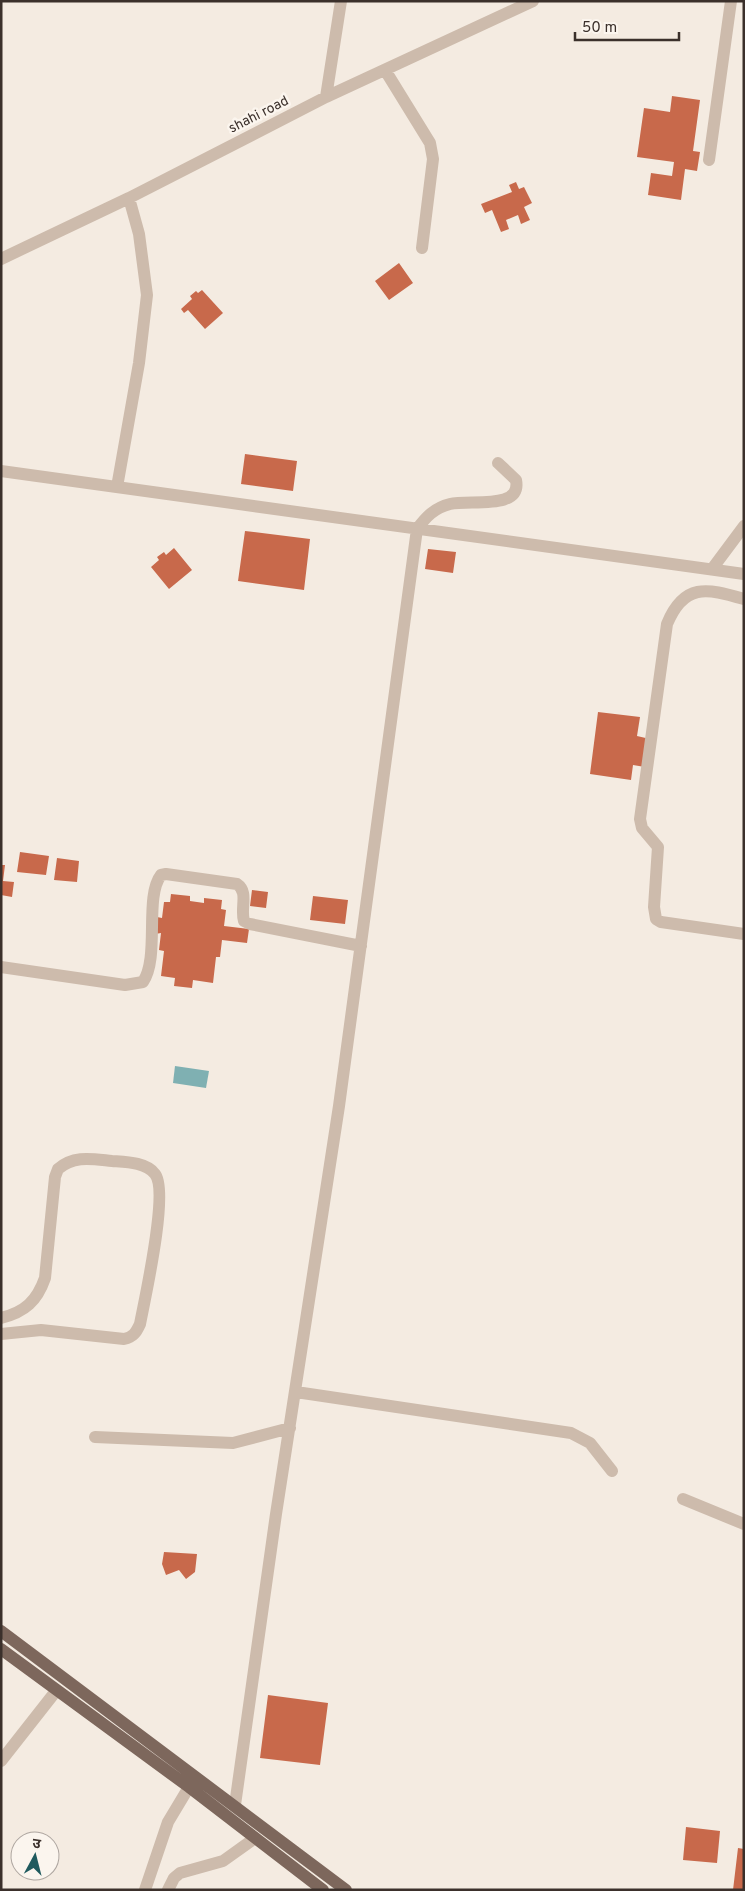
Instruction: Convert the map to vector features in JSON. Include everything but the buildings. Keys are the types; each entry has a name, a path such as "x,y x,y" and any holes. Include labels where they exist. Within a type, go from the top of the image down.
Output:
{"main road":[{"path":"1,1631 346,1890"},
{"path":"1,1649 189,1787 323,1890"}],"street":[{"path":"326,97 341,1"},
{"name":"shahi road","path":"1,259 129,198 326,97 532,1"},
{"path":"709,160 731,1"},
{"path":"385,70 430,143 433,159 422,248"},
{"path":"117,487 138,363 147,295 139,234 129,198"},
{"path":"235,1806 290,1428 320,1238 417,529 427,515 450,504 498,501 511,497 516,491 516,480 498,463"},
{"path":"1,470 744,574"},
{"path":"712,569 744,526"},
{"path":"744,599 718,591 701,590 685,598 672,612 667,624 640,819 642,828 658,847 654,907 656,919 744,934"},
{"path":"1,967 125,985 142,982 149,968 155,888 161,875 166,874 237,884 242,887 244,892 244,921 250,924 361,946"},
{"path":"1,1318 24,1309 33,1303 40,1293 45,1278 55,1177 58,1169 74,1159 86,1159 143,1166 154,1172 159,1181 158,1218 140,1324 137,1332 131,1337 124,1339 41,1330 1,1334"},
{"path":"296,1392 571,1433 590,1443 612,1471"},
{"path":"95,1438 233,1443 290,1428"},
{"path":"683,1499 744,1524"},
{"path":"1,1761 56,1691"},
{"path":"144,1890 168,1822 189,1787"},
{"path":"168,1890 174,1878 180,1873 223,1861 255,1838"}],"water":[{"path":"175,1066 209,1071 206,1088 173,1083"}]}
